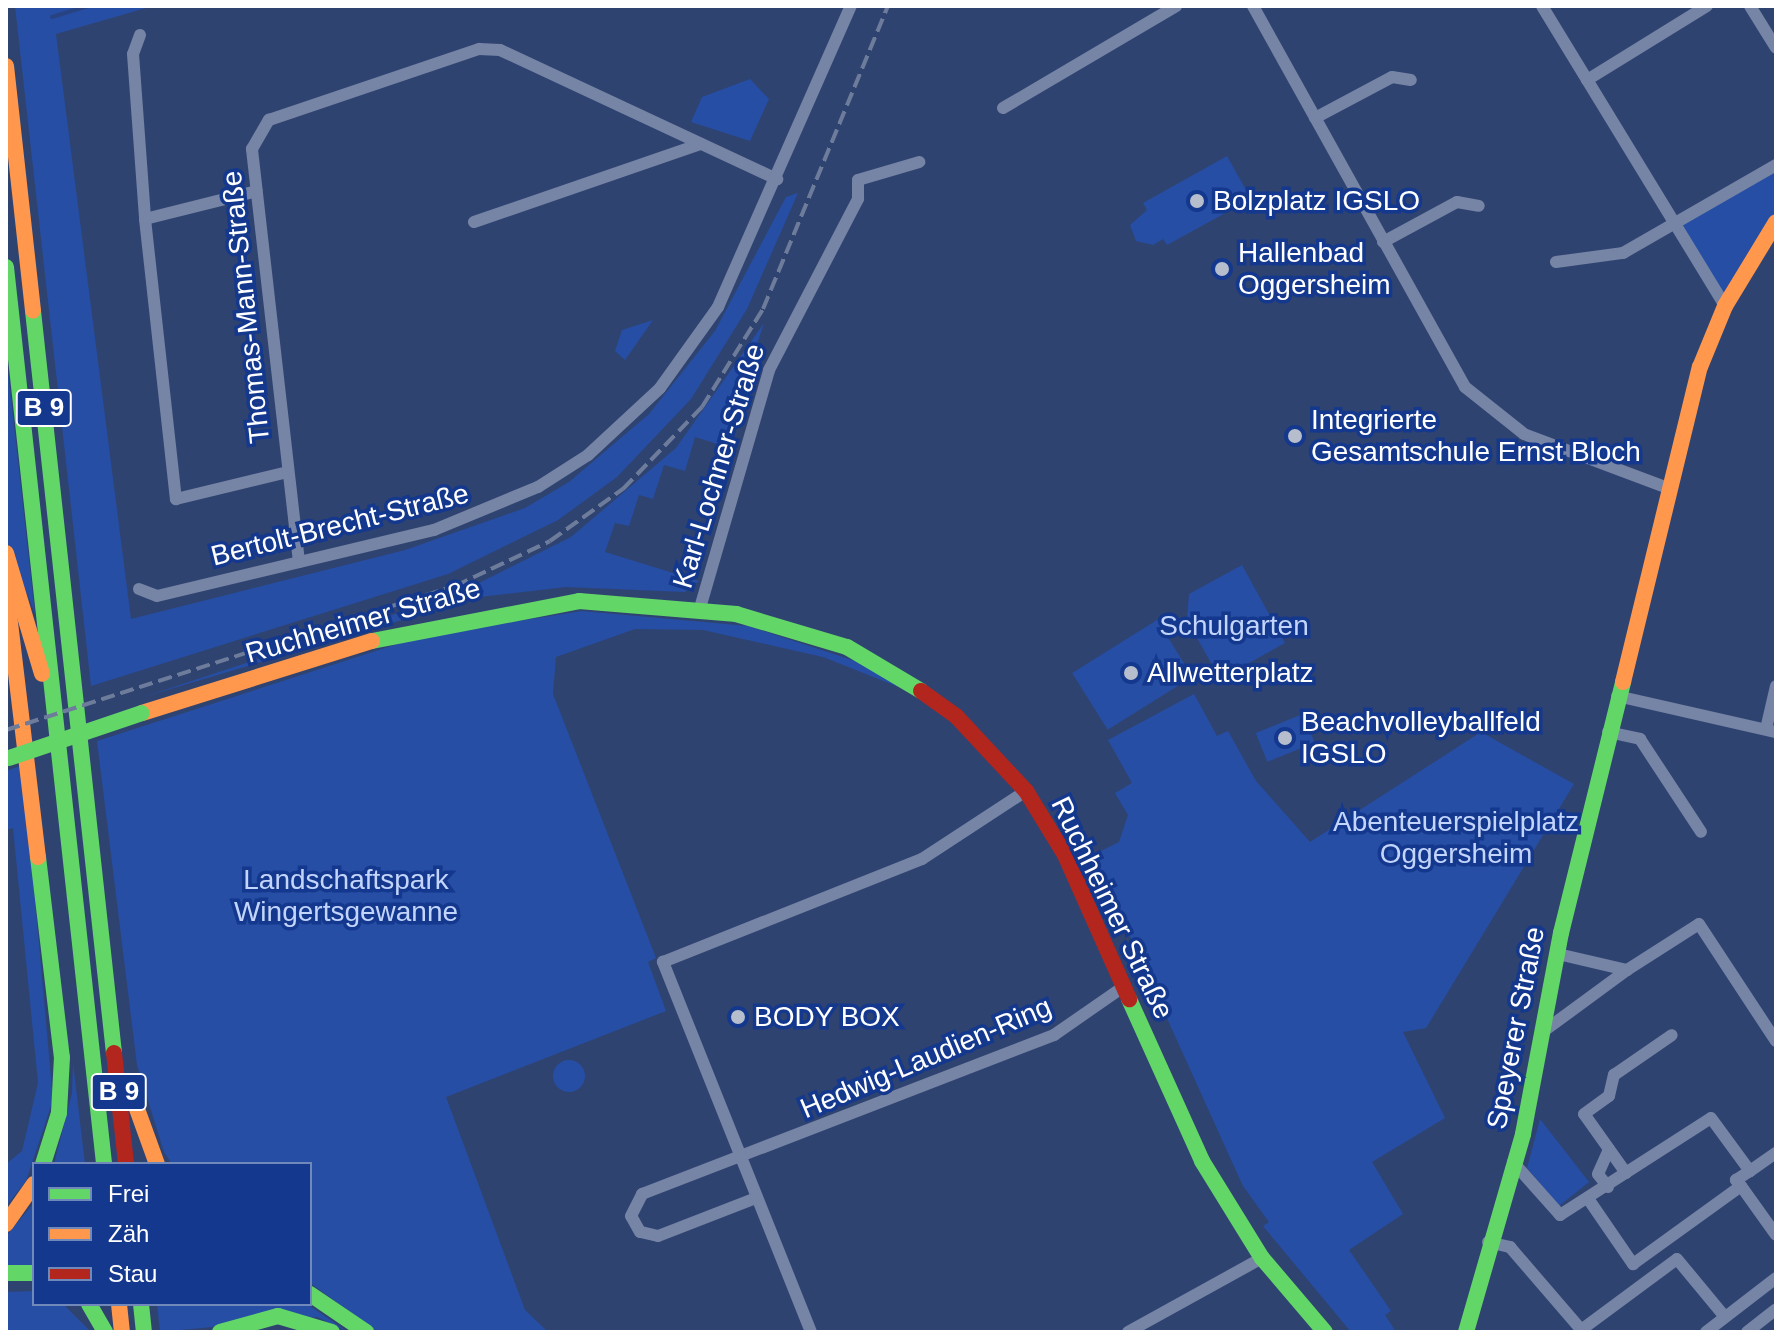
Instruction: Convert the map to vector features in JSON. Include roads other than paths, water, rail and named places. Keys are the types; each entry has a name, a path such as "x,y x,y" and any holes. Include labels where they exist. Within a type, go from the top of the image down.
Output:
{"main road":[{"name":"B 9","path":"6,66 126,1162"},
{"name":"Speyerer Straße","path":"1466,1332 1548,1028 1558,954 1608,732 1700,367 1725,306 1776,222"},
{"name":"B 9","path":"6,267 104,1162"},
{"name":"B 9","path":"6,553 53,695"},
{"path":"6,589 62,1057 59,1113 44,1162"},
{"name":"Ruchheimer Straße","path":"8,759 142,713 470,614 579,601 700,608 779,625 891,670 956,716 1026,791 1065,855 1202,1161 1262,1258 1325,1332"},
{"path":"111,1021 156,1162"},
{"path":"6,1224 32,1187"},
{"path":"6,1273 32,1273"},
{"path":"312,1295 366,1332"},
{"path":"90,1306 105,1332"},
{"path":"119,1306 122,1332"},
{"path":"141,1306 144,1332"},
{"path":"220,1332 278,1316 332,1332"}],"street":[{"name":"Bertolt-Brecht-Straße","path":"139,589 157,596 480,516 588,455 692,348 777,179 851,6"},
{"path":"1003,108 1176,6"},
{"path":"1253,6 1465,387 1524,434 1668,488"},
{"path":"1542,6 1725,306"},
{"path":"1587,80 1707,6"},
{"path":"1750,6 1776,48"},
{"path":"140,35 133,54 145,219 176,499 288,472"},
{"name":"Thomas-Mann-Straße","path":"299,562 252,149 269,120 479,49 500,50 777,179"},
{"path":"1315,118 1392,77 1411,80"},
{"path":"474,222 701,144"},
{"name":"Karl-Lochner-Straße","path":"700,608 769,370 858,199 858,180 919,162"},
{"path":"1556,262 1623,253 1776,165"},
{"path":"145,219 257,191"},
{"path":"1383,242 1457,202 1479,206"},
{"path":"1617,696 1771,731 1776,686"},
{"path":"1608,732 1640,739 1701,832"},
{"path":"811,1332 663,962 922,859 1026,791"},
{"path":"1548,1028 1627,970 1699,924 1776,1041"},
{"path":"1558,954 1627,970"},
{"name":"Hedwig-Laudien-Ring","path":"756,1198 658,1236 632,1222 642,1194 740,1160 1054,1035 1123,987"},
{"path":"1626,1173 1584,1114 1609,1096 1614,1075 1672,1035"},
{"path":"1513,1162 1560,1215 1589,1200 1711,1118 1750,1171"},
{"path":"1608,1187 1598,1174 1609,1149"},
{"path":"1776,1153 1736,1180 1776,1235"},
{"path":"1633,1264 1741,1186"},
{"path":"1589,1200 1645,1282"},
{"path":"1664,1241 1730,1332"},
{"path":"1488,1242 1510,1247 1582,1331 1677,1259"},
{"path":"1128,1332 1262,1258"},
{"path":"1706,1332 1776,1278"},
{"path":"1747,1332 1776,1311 1760,1290"}],"waterway":[{"path":"52,17 88,6"}],"railway":[{"path":"6,730 455,586 550,541 623,489 702,407 763,309 888,6"}],"place":[{"name":"Bolzplatz IGSLO","path":"1197,201"},
{"name":"Hallenbad Oggersheim","path":"1222,269"},
{"name":"Integrierte Gesamtschule Ernst Bloch","path":"1295,436"},
{"name":"Allwetterplatz","path":"1131,673"},
{"name":"Beachvolleyballfeld IGSLO","path":"1285,738"},
{"name":"BODY BOX","path":"738,1017"}],"park label":[{"name":"Schulgarten","path":"1234,626"},
{"name":"Abenteuerspielplatz Oggersheim","path":"1456,838"},
{"name":"Landschaftspark Wingertsgewanne","path":"346,896"}]}
